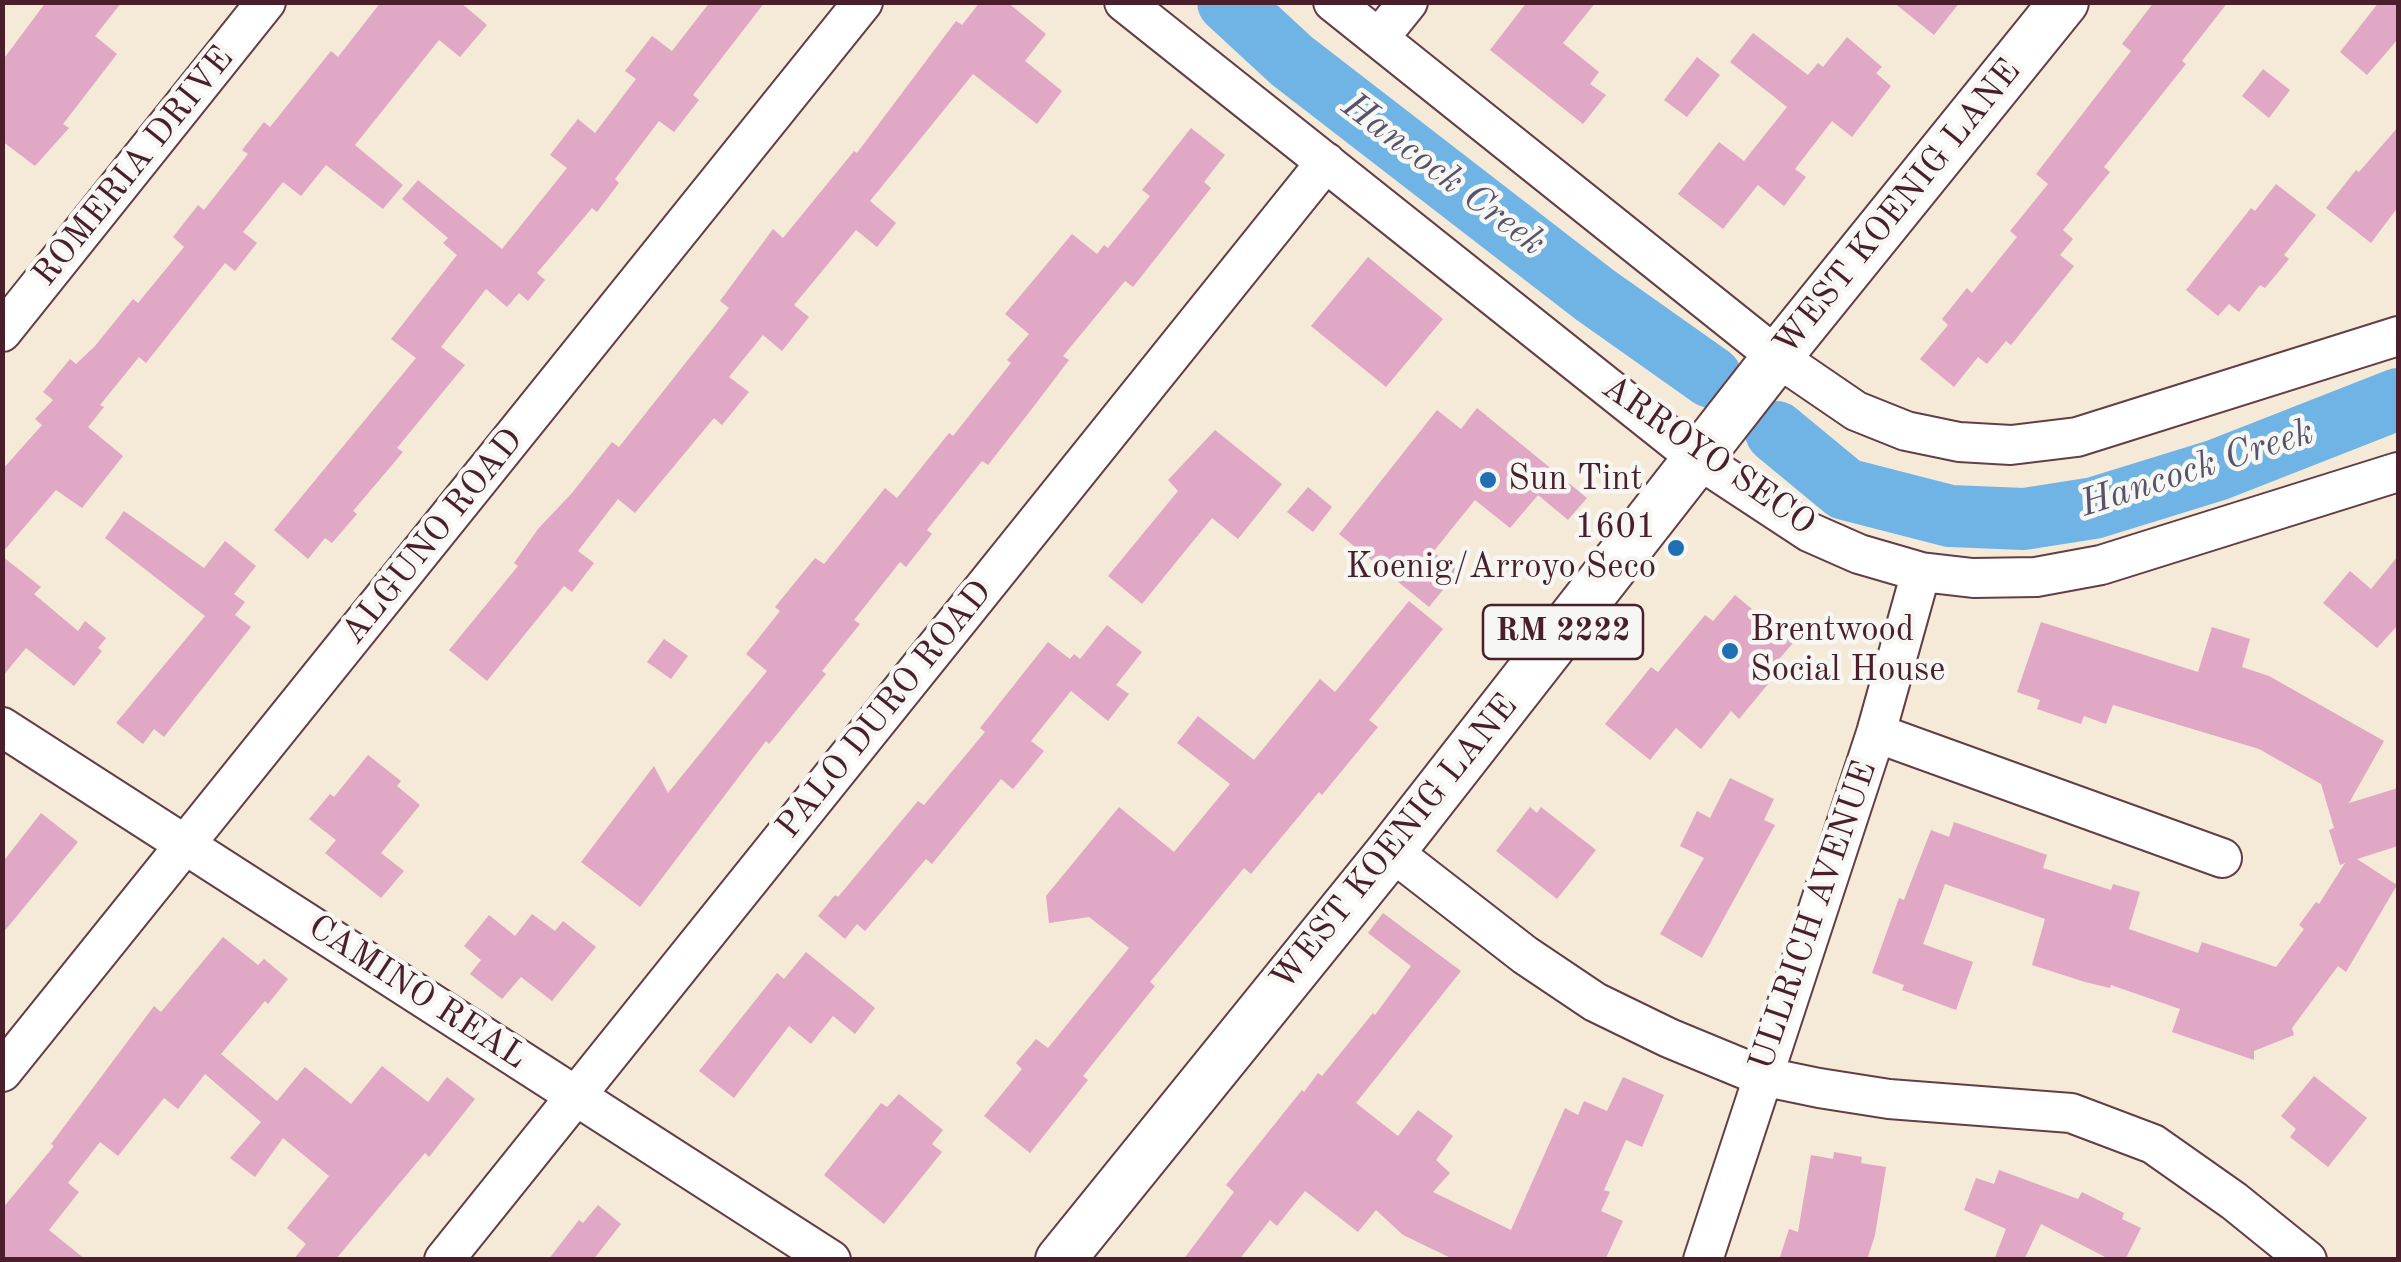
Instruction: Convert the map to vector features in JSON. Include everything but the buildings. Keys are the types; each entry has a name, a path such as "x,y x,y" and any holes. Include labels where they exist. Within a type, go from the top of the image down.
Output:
{"main road":[{"name":"WEST KOENIG LANE","path":"1060,1260 1391,851 1777,358 2064,2"}],"street":[{"name":"ROMERIA DRIVE","path":"2,332 266,2"},
{"name":"ALGUNO ROAD","path":"2,1072 863,2"},
{"name":"ARROYO SECO","path":"1124,2 1698,458 1809,532 1859,554 1921,572 1972,578 2036,577 2102,566 2398,472"},
{"path":"1333,2 1777,358 1856,411 1906,431 1959,442 2012,445 2077,438 2398,336"},
{"path":"1379,38 1408,2"},
{"name":"PALO DURO ROAD","path":"444,1260 1326,162"},
{"name":"ULLRICH AVENUE","path":"1703,1260 1760,1076 1876,734 1921,572"},
{"name":"CAMINO REAL","path":"2,726 831,1260"},
{"path":"1876,734 2222,858"},
{"path":"1391,851 1525,955 1595,1002 1760,1076 1889,1099 2071,1112 2152,1144 2234,1200 2308,1260"}],"waterway":[{"name":"Hancock Creek","path":"1228,2 1292,61 1595,295 1711,377"},
{"name":"Hancock Creek","path":"1776,432 1845,489 1950,516 2024,519 2094,508 2217,470 2398,399"}],"place":[{"name":"Sun Tint","path":"1488,480"},
{"name":"1601 Koenig/Arroyo Seco","path":"1676,548"},
{"name":"Brentwood Social House","path":"1730,651"}]}
